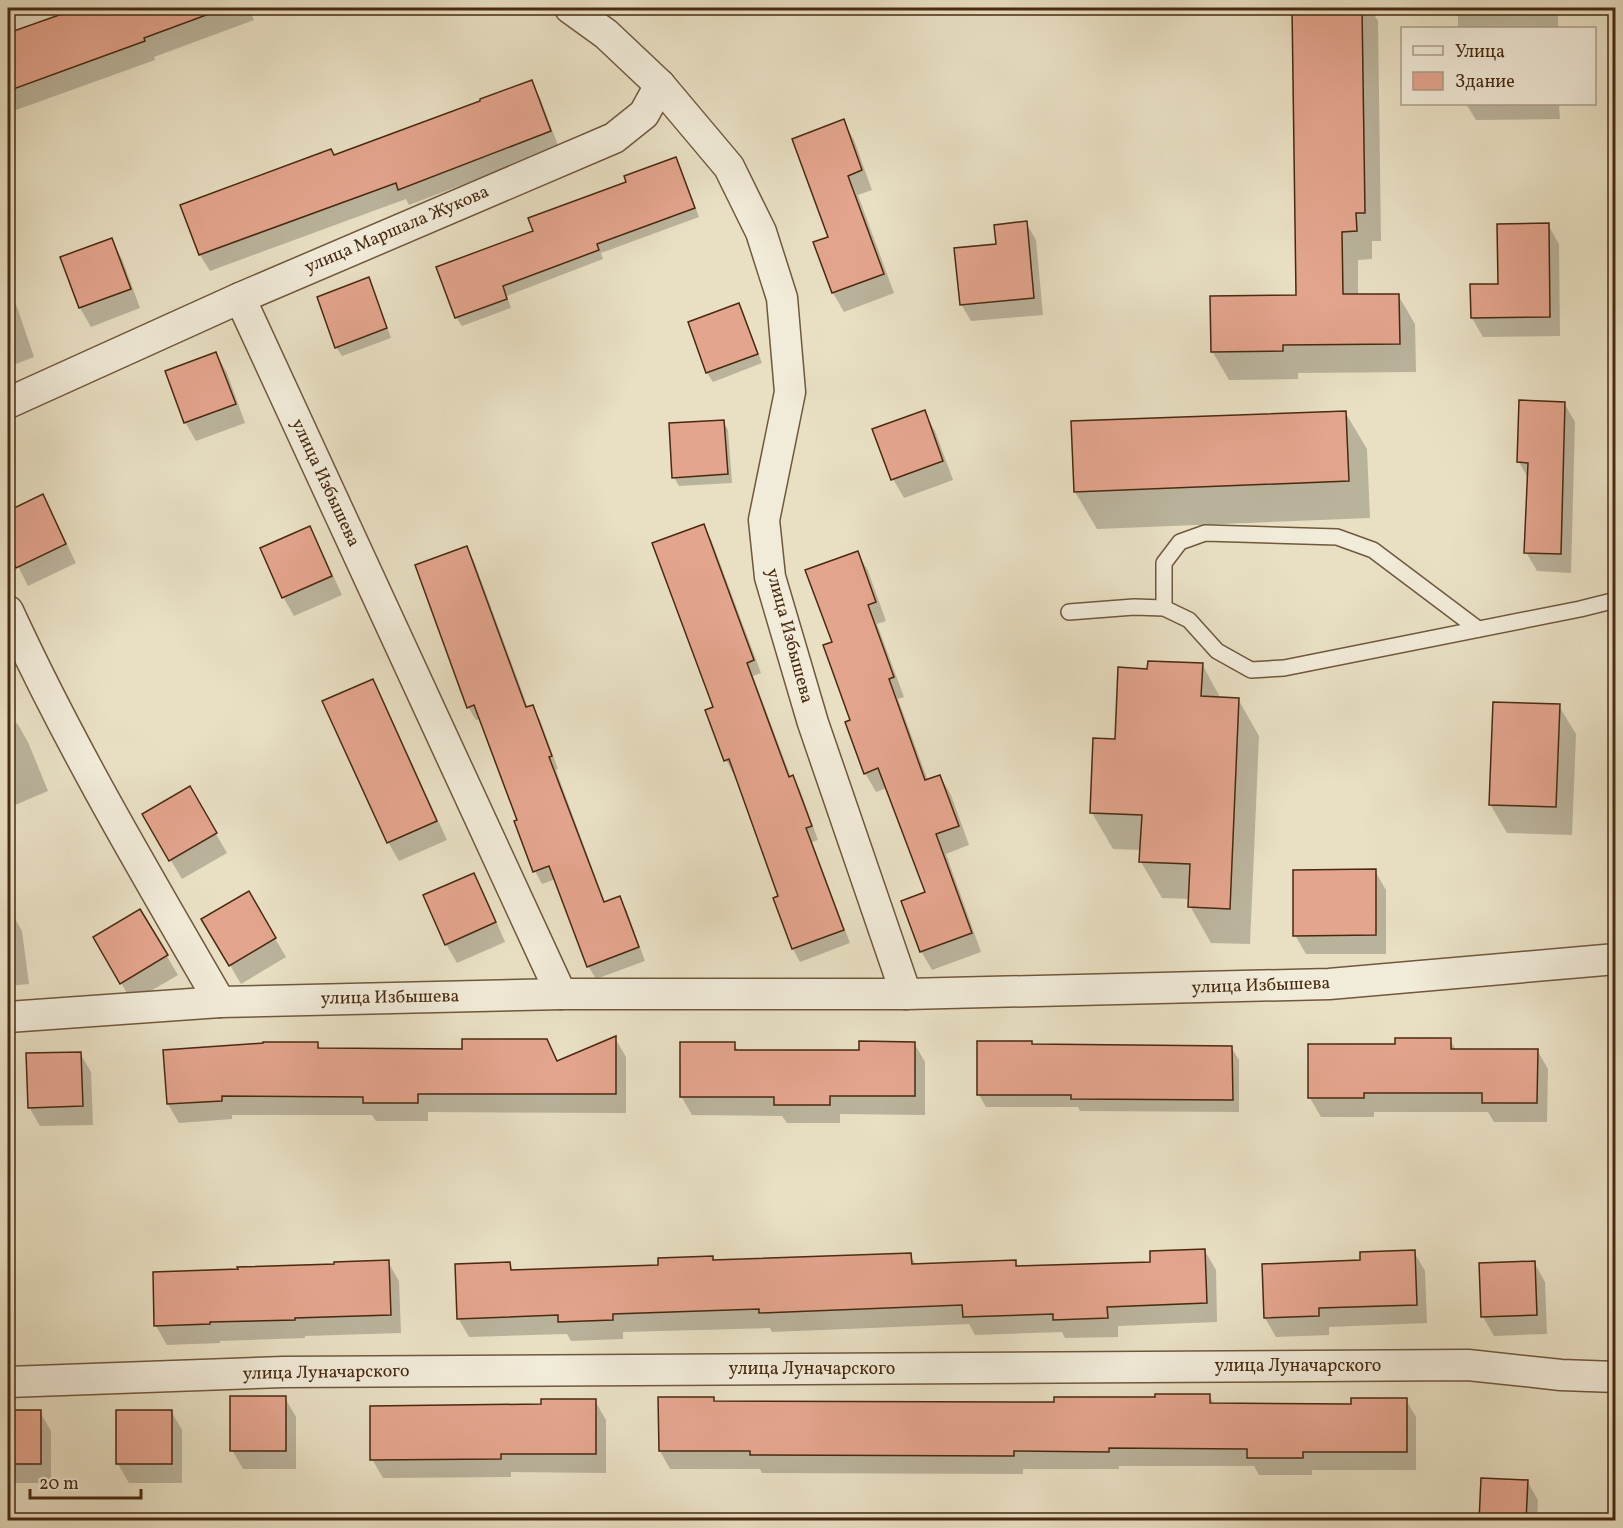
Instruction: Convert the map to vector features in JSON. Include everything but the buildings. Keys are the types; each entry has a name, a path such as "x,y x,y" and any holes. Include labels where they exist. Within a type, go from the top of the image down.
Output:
{"street":[{"path":"570,8 606,34 660,85"},
{"name":"улица Маршала Жукова","path":"8,403 240,298 614,138 644,114 660,85"},
{"name":"улица Избышева","path":"660,85 729,167 761,231 782,298 790,392 764,520 770,577 813,723 906,994"},
{"name":"улица Избышева","path":"240,298 561,994"},
{"path":"8,611 33,666 102,796 220,1002"},
{"name":"улица Избышева","path":"8,1017 220,1002 561,994 906,994 1329,984 1616,959"},
{"name":"улица Луначарского","path":"8,1382 295,1372 1456,1365 1561,1375 1616,1377"}],"lane":[{"path":"1164,608 1164,563 1180,542 1205,533 1337,537 1373,550 1478,629"},
{"path":"1070,612 1134,607 1164,608 1189,620 1217,651 1251,670 1284,668 1616,600"}]}
